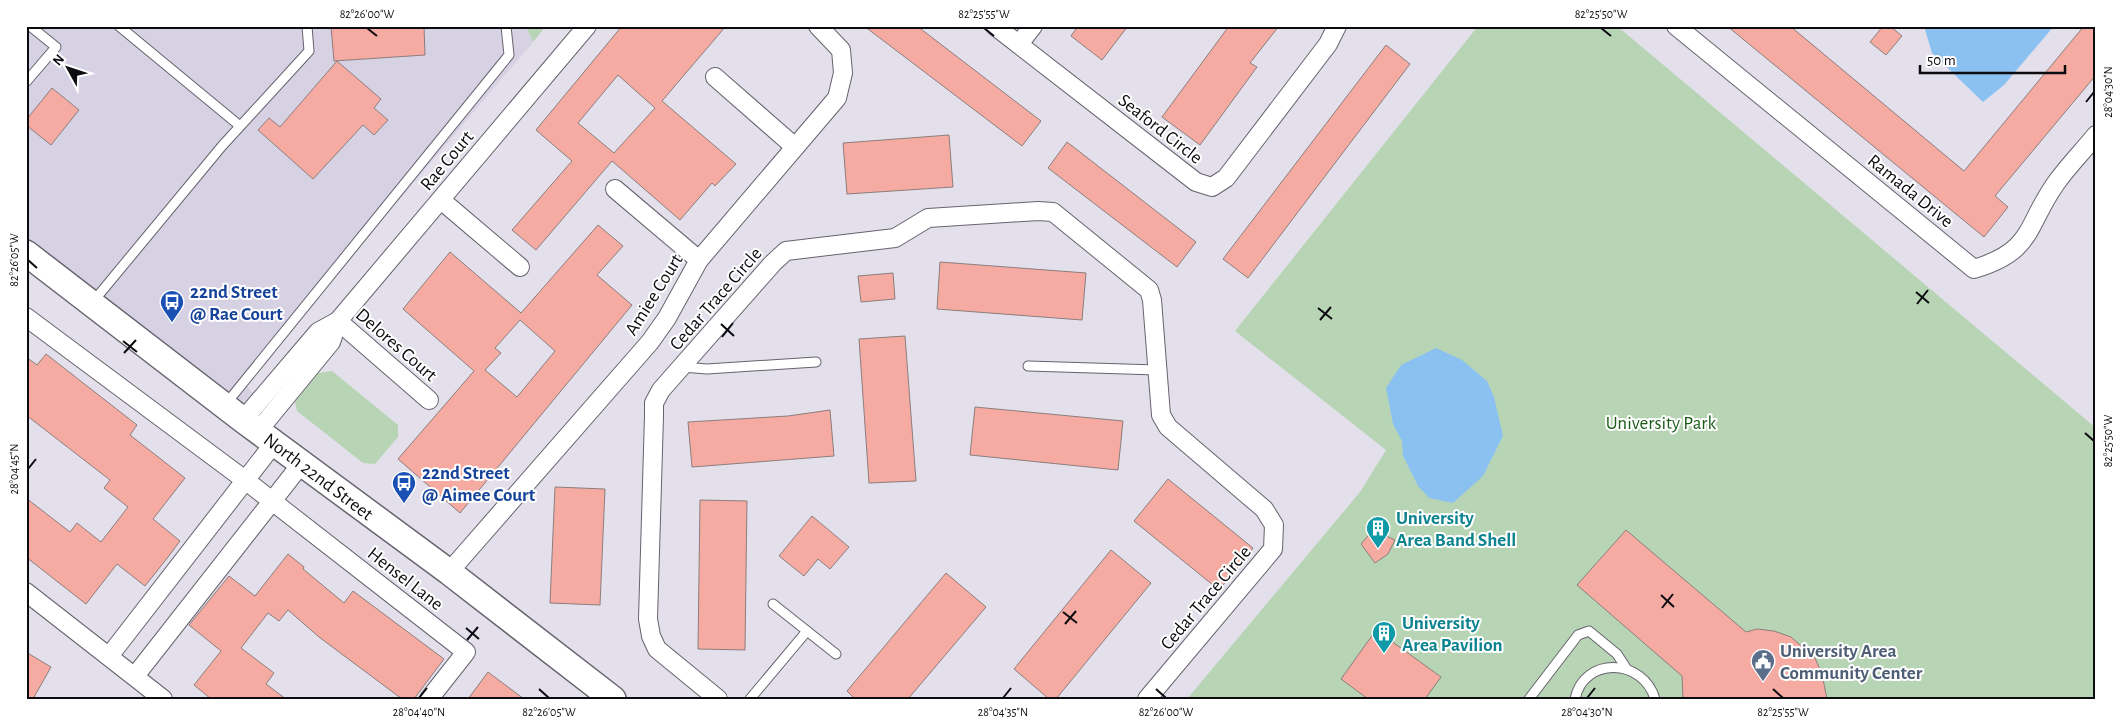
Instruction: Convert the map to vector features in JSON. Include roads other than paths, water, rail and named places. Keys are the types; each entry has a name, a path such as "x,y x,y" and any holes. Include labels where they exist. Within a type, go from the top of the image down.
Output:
{"street":[{"name":"Rae Court","path":"245,480 250,425 318,332 338,321 587,26"},
{"name":"Amiee Court","path":"449,572 650,342 667,318 699,260 837,98 843,73 841,50 818,26"},
{"name":"Seaford Circle","path":"996,26 1196,182 1212,187 1226,178 1328,44 1337,26"},
{"path":"1019,44 1033,26"},
{"name":"Ramada Drive","path":"1676,26 1974,269 1996,262 2020,245 2055,184 2096,135"},
{"path":"715,77 795,147"},
{"path":"615,190 699,260"},
{"path":"440,200 520,267"},
{"name":"Cedar Trace Circle","path":"718,699 657,649 651,636 648,619 654,403 661,390 773,262 786,252 895,238 928,218 1038,211 1053,212 1148,290 1152,300 1161,415 1168,427 1264,509 1274,525 1274,549 1147,699"},
{"name":"North 22nd Street","path":"26,252 250,425 449,572 613,699"},
{"name":"Hensel Lane","path":"26,317 245,480 466,652 429,699"},
{"name":"Delores Court","path":"338,321 429,400"},
{"path":"135,676 302,463"},
{"path":"110,655 245,480"},
{"path":"26,592 110,655 163,699"}],"lane":[{"path":"26,82 56,47 30,26"},
{"path":"119,26 240,126"},
{"path":"92,303 240,126 309,51 308,26"},
{"path":"250,425 509,55 506,26"},
{"path":"682,367 707,370 816,362"},
{"path":"1028,366 1158,370"},
{"path":"773,604 836,654"},
{"path":"750,699 807,631"},
{"path":"1529,699 1578,635 1589,631 1617,654 1626,668"},
{"path":"1575,699 1582,683 1591,674 1602,669 1626,668 1639,674 1649,684 1654,699"}],"water":[{"path":"1924,26 2054,26 2004,85 1983,102 1932,53"},
{"path":"1436,348 1462,360 1487,381 1494,397 1503,436 1483,476 1453,503 1429,498 1418,486 1403,456 1402,441 1393,424 1386,388 1401,365"}],"place":[{"name":"22nd Street @ Rae Court","path":"172,323"},
{"name":"22nd Street @ Aimee Court","path":"404,504"},
{"name":"University Area Band Shell","path":"1378,549"},
{"name":"University Area Pavilion","path":"1384,654"},
{"name":"University Area Community Center","path":"1763,682"}],"park label":[{"name":"University Park","path":"1661,422"}]}
